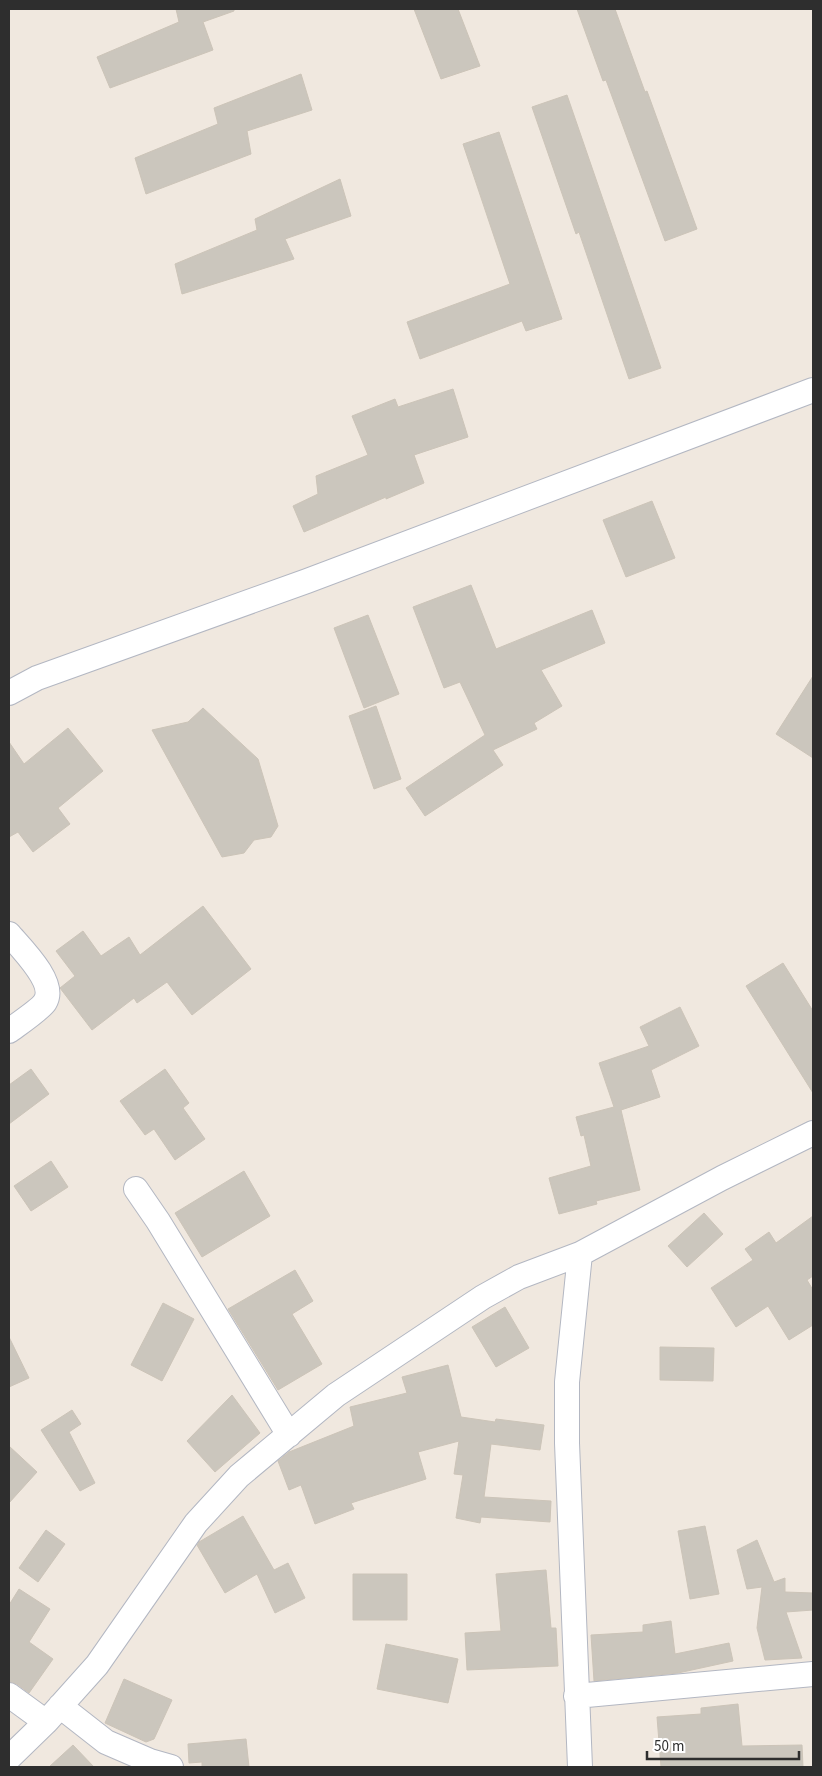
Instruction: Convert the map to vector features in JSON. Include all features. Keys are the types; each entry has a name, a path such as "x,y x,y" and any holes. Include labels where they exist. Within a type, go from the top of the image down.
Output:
{"street":[{"path":"9,693 37,678 316,578 813,390"},
{"path":"9,934 44,977 49,993 45,1003 9,1031"},
{"path":"9,1758 53,1714 97,1665 196,1523 238,1476 336,1395 484,1297 519,1277 580,1254 722,1178 813,1133"},
{"path":"136,1188 289,1435"},
{"path":"580,1254 567,1382 567,1443 580,1767"},
{"path":"576,1696 813,1674"},
{"path":"9,1695 53,1714 106,1742 150,1761 171,1767"}],"building":[{"path":"176,9 234,9 234,11 203,22 213,50 110,88 97,57 179,22"},
{"path":"414,9 458,9 480,66 441,79"},
{"path":"577,9 615,9 697,229 665,241 606,80 603,81"},
{"path":"301,74 312,110 247,131 251,154 146,194 135,158 218,124 214,108"},
{"path":"567,95 661,368 629,379 579,232 576,234 532,107"},
{"path":"499,132 562,319 526,331 522,321 420,359 407,322 510,284 463,144"},
{"path":"340,179 351,216 285,239 294,259 182,294 175,264 257,230 255,219"},
{"path":"453,389 468,437 414,455 424,483 304,532 293,506 318,494 316,476 368,455 352,416 395,399 398,407"},
{"path":"652,501 675,558 626,577 603,520"},
{"path":"471,585 496,649 592,610 605,643 541,670 562,706 534,723 537,729 493,750 503,765 425,816 406,788 485,735 460,682 444,688 413,607"},
{"path":"368,615 399,694 364,708 334,628"},
{"path":"813,676 813,758 776,734"},
{"path":"376,706 401,779 374,789 349,716"},
{"path":"203,708 258,759 278,826 271,837 254,840 244,853 222,857 152,730 188,722"},
{"path":"68,728 103,771 58,808 70,824 33,852 18,832 9,837 9,742 24,764"},
{"path":"203,906 251,969 192,1015 167,982 137,1003 134,998 92,1030 60,988 75,976 56,951 83,931 101,956 129,937 140,955"},
{"path":"783,963 813,1011 813,1093 746,986"},
{"path":"680,1007 699,1046 651,1070 660,1097 621,1110 640,1190 596,1201 597,1204 559,1214 549,1178 591,1166 584,1135 581,1136 576,1117 614,1107 599,1063 649,1046 640,1027"},
{"path":"31,1069 49,1094 9,1124 9,1085"},
{"path":"165,1069 189,1103 183,1108 205,1139 175,1160 154,1129 145,1135 120,1101"},
{"path":"51,1161 68,1187 31,1211 14,1186"},
{"path":"244,1171 270,1216 202,1257 175,1213"},
{"path":"704,1213 723,1234 687,1267 668,1246"},
{"path":"813,1216 813,1276 807,1280 813,1290 813,1325 789,1340 768,1306 736,1327 711,1288 753,1260 745,1249 769,1232 776,1243"},
{"path":"295,1270 313,1301 292,1314 322,1364 278,1390 228,1309"},
{"path":"163,1303 194,1319 162,1381 131,1365"},
{"path":"505,1307 529,1348 496,1367 472,1327"},
{"path":"9,1337 29,1378 9,1387"},
{"path":"660,1347 714,1348 713,1381 660,1380"},
{"path":"448,1365 461,1417 495,1422 496,1419 544,1425 540,1450 491,1444 484,1497 551,1501 550,1522 481,1517 480,1523 456,1518 463,1475 454,1474 459,1441 418,1452 426,1479 351,1503 354,1509 315,1524 301,1485 289,1490 278,1461 289,1452 354,1426 350,1407 407,1393 402,1377"},
{"path":"232,1395 260,1433 215,1472 187,1441"},
{"path":"72,1410 81,1424 69,1432 95,1483 80,1491 41,1430"},
{"path":"9,1446 37,1472 9,1503"},
{"path":"243,1516 274,1570 288,1563 305,1598 275,1613 257,1574 225,1593 197,1545"},
{"path":"705,1526 719,1594 690,1599 678,1531"},
{"path":"46,1530 65,1544 38,1582 19,1568"},
{"path":"757,1540 774,1582 785,1578 785,1592 813,1593 813,1610 786,1612 802,1658 765,1660 757,1628 762,1587 747,1589 737,1550"},
{"path":"546,1570 551,1628 556,1628 558,1666 467,1670 465,1633 501,1631 496,1574"},
{"path":"353,1574 407,1574 407,1620 353,1620"},
{"path":"19,1589 50,1609 29,1642 53,1659 29,1693 17,1684 9,1682 9,1605"},
{"path":"671,1621 675,1654 729,1643 733,1661 678,1673 594,1681 591,1635 643,1632 643,1625"},
{"path":"386,1644 458,1659 448,1703 377,1689"},
{"path":"124,1679 172,1700 154,1739 146,1742 105,1723"},
{"path":"738,1704 742,1746 802,1745 803,1767 661,1767 657,1717 701,1714 701,1708"},
{"path":"246,1739 249,1767 202,1767 202,1762 189,1763 188,1744"},
{"path":"73,1745 94,1767 49,1767"}]}
